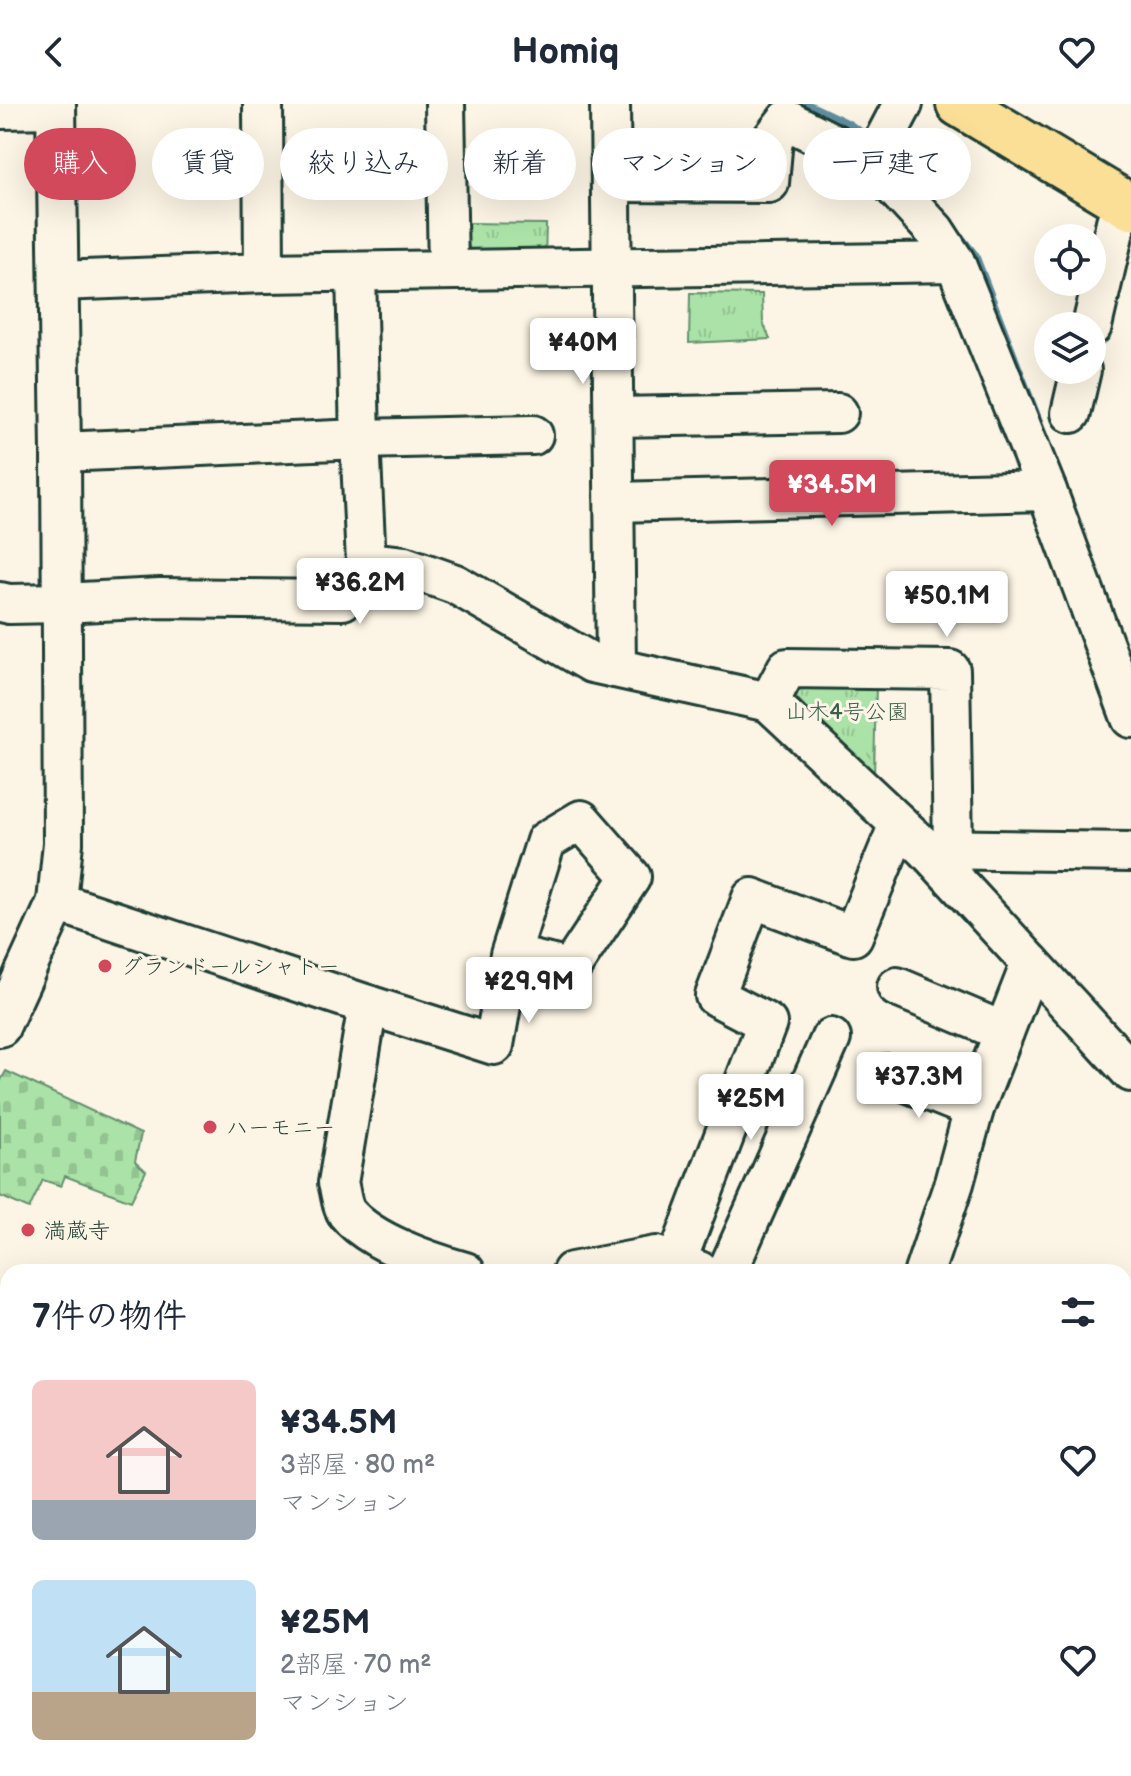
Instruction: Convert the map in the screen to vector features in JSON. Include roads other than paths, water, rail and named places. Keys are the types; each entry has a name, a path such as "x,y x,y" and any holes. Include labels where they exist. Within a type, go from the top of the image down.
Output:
{"main road":[{"path":"959,104 1127,205"}],"street":[{"path":"263,104 264,273"},
{"path":"445,104 448,270"},
{"path":"610,104 610,128"},
{"path":"0,109 56,106 63,843 57,902 8,989 0,1027"},
{"path":"781,128 787,120 831,128"},
{"path":"611,200 616,668"},
{"path":"918,200 955,262 1047,491 1131,718"},
{"path":"1095,312 1116,222 1127,205"},
{"path":"59,281 264,273 955,262"},
{"path":"0,602 61,603 160,598 343,600 359,582 366,562 356,272"},
{"path":"1071,413 1078,384"},
{"path":"614,417 838,413"},
{"path":"61,452 533,435"},
{"path":"615,502 1047,491"},
{"path":"366,562 404,566 455,584 592,663 769,702 899,824 940,849 1031,963 1131,1072"},
{"path":"769,702 787,668 950,670 940,849"},
{"path":"690,1264 767,1023 715,996 752,898 853,936 899,824"},
{"path":"940,849 1131,852"},
{"path":"57,902 494,1045 510,955"},
{"path":"927,1264 954,1183 974,1109 1031,963"},
{"path":"897,987 1004,1032"},
{"path":"368,1005 338,1183 345,1210 362,1228 374,1235 439,1264"},
{"path":"731,1264 831,1038"},
{"path":"887,1074 974,1109"},
{"path":"614,1264 656,1256 678,1264"}],"waterway":[{"path":"807,104 855,128"},
{"path":"960,236 975,255 1039,421"}],"place":[{"name":"グランドールシャトー","path":"105,966"},
{"name":"ハーモニー","path":"210,1127"},
{"name":"満蔵寺","path":"28,1230"}],"park label":[{"name":"山木4号公園","path":"847,711"}]}
